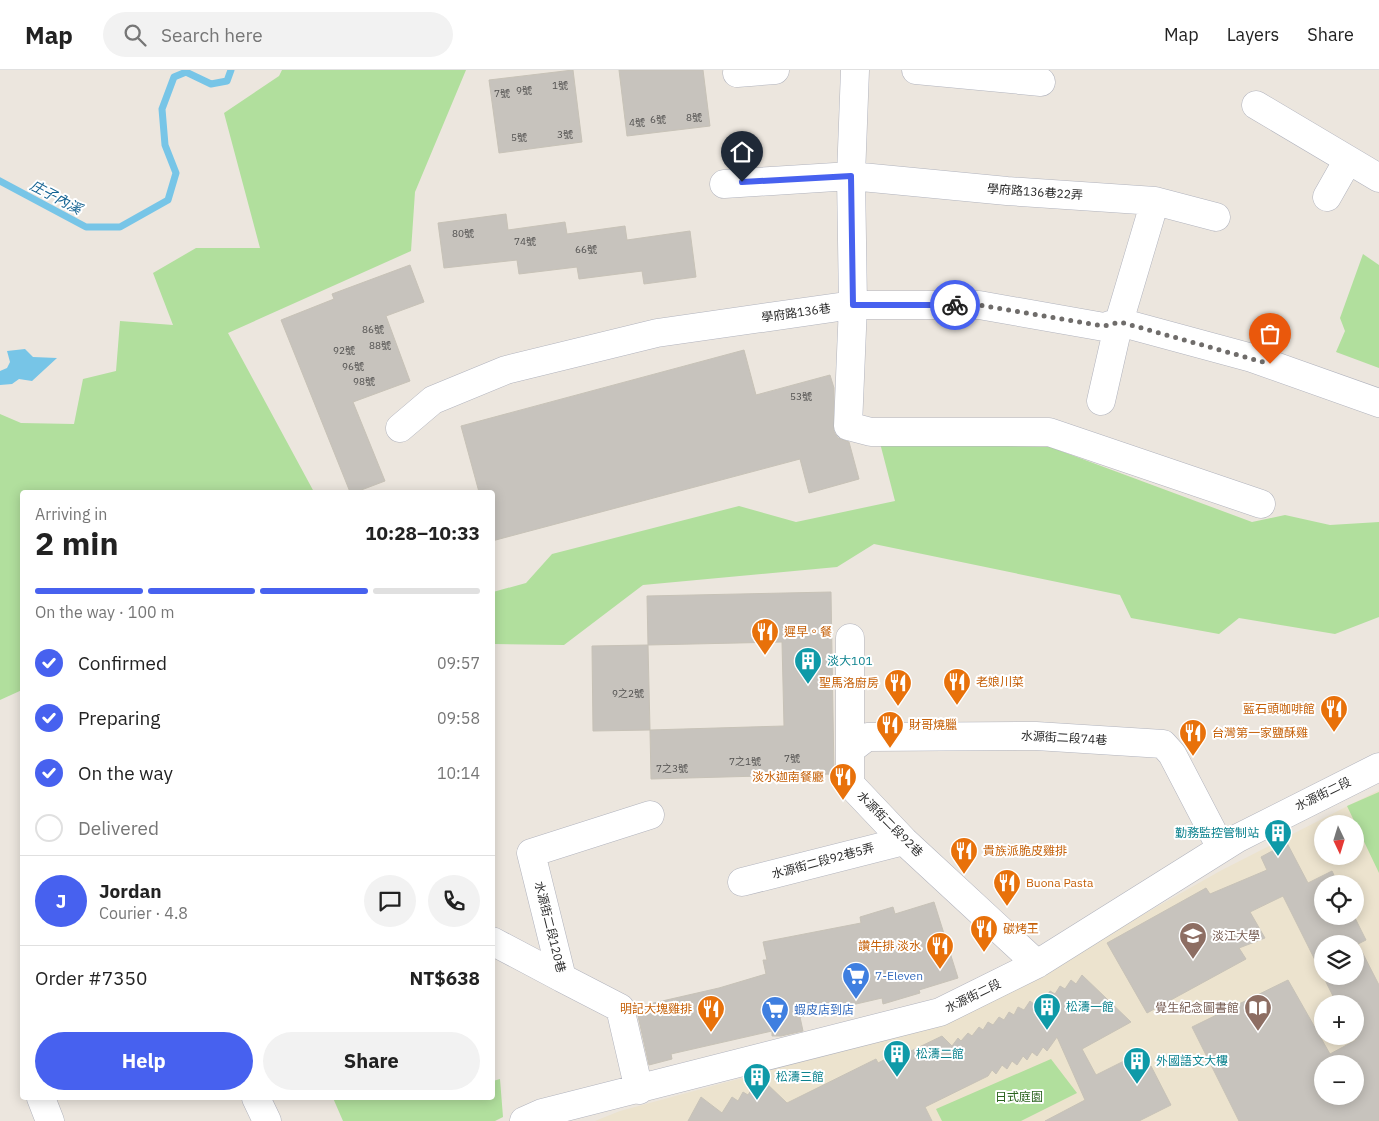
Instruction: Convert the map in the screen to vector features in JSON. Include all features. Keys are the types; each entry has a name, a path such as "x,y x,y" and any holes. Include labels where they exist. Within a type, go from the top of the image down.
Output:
{"street":[{"path":"737,73 775,70"},
{"path":"855,70 851,176 853,305 848,426 871,432 1049,432 1261,504"},
{"path":"916,70 1041,82"},
{"path":"1256,106 1379,178"},
{"path":"1327,197 1348,160"},
{"name":"學府路136巷22弄","path":"724,184 851,176 1155,201 1216,217"},
{"path":"1101,401 1120,322 1155,201"},
{"name":"學府路136巷","path":"400,428 433,400 506,370 657,333 853,305 979,305 1104,326 1120,322 1252,358 1379,403"},
{"name":"水源街二段92巷","path":"850,638 850,784 904,840 1037,964"},
{"name":"水源街二段74巷","path":"850,750 867,737 1036,736 1163,744 1172,754 1221,848"},
{"name":"水源街二段","path":"524,1121 542,1112 639,1090 940,1012 1037,964 1221,848 1289,811 1379,767"},
{"name":"水源街二段120巷","path":"639,1090 620,1008 562,978 531,853 650,815"},
{"name":"水源街二段92巷5弄","path":"742,882 904,840"},
{"path":"495,943 562,978"},
{"path":"41,1100 50,1121"},
{"path":"257,1100 267,1121"}],"shaded area":[{"name":"淡江大學","path":"1379,790 1379,1121 595,1121 620,1111 860,1046 984,1005 1220,871 1314,823 1314,865 1364,865 1364,815 1330,815"}],"green space":[{"path":"282,70 466,70 415,192 411,251 228,333 313,490 20,490 20,691 0,700 0,414 21,423 74,424 83,379 116,371 120,321 173,325 153,273 196,248 260,248 224,113 279,76"},
{"path":"1363,254 1379,265 1379,368 1336,352 1345,331 1340,318"},
{"path":"880,443 1050,447 1252,522 1285,515 1330,525 1379,522 1379,617 1335,634 1239,618 1219,634 1131,618 1120,595 874,544 837,567 643,585 564,645 495,644 495,591 526,583 552,554 739,506 796,522 895,501"},
{"path":"1379,792 1379,873 1364,842 1364,815 1351,815 1347,806"},
{"name":"日式庭園","path":"1051,1059 1077,1093 1021,1121 942,1121 936,1109"},
{"path":"500,1079 503,1117 495,1121 343,1121 334,1100 495,1100 495,1080"}],"water":[{"path":"25,349 33,357 57,358 32,381 19,379 12,384 0,385 0,371 7,368 10,362 7,351"}],"building":[{"path":"573,70 582,142 499,153 489,80"},
{"path":"619,70 703,70 710,126 627,136"},
{"path":"506,214 508,230 565,222 567,234 625,226 627,240 690,231 696,277 644,284 642,271 579,279 577,267 519,274 517,260 444,268 438,223"},
{"path":"410,265 424,302 386,316 410,381 353,402 385,481 361,490 349,490 281,320 334,299 332,294"},
{"path":"744,350 756,395 830,375 834,388 834,432 838,438 849,442 859,479 809,493 800,459 495,540 495,490 478,490 461,426"},
{"name":"淡大101","path":"831,592 834,774 651,779 650,730 784,726 782,642 648,645 647,596"},
{"path":"648,645 650,730 593,731 592,646"},
{"path":"1287,843 1308,883 1314,880 1314,925 1358,925 1364,935 1314,935 1314,958 1283,896 1250,912 1265,938 1239,948 1246,959 1147,1013 1107,943 1206,888 1210,894 1267,870 1261,857"},
{"path":"1332,871 1334,875 1324,875"},
{"path":"934,902 958,978 919,990 920,993 883,1004 882,998 800,1017 803,1031 772,1036 772,1031 671,1054 672,1059 649,1065 636,1007 719,988 766,974 763,960 767,960 763,942 861,923 860,917 893,907 895,914"},
{"path":"1364,956 1379,985 1379,1121 1239,1121 1192,1027 1288,980 1314,1026 1314,1045 1325,1045 1330,1054 1347,1045 1364,1045 1364,995 1332,995 1328,985 1364,985"},
{"path":"1082,975 1131,1022 1082,1049 1096,1075 1132,1057 1133,1061 1139,1061 1144,1070 1151,1066 1171,1105 1139,1121 1045,1121 1085,1100 1057,1037 1047,1051 1043,1047 1037,1056 1032,1052 1027,1060 1023,1056 1017,1065 1012,1061 1007,1069 1002,1065 996,1074 992,1070 988,1076 925,1107 932,1121 688,1121 701,1097 722,1113 732,1097 738,1101 743,1092 748,1095 753,1087 759,1090 765,1082 787,1103 876,1059 878,1063 909,1047 911,1051 942,1036 952,1046 958,1038 961,1041 968,1033 972,1036 979,1027 983,1030 988,1022 993,1025 999,1017 1004,1020 1009,1012 1014,1015 1018,1007 1024,1010 1030,1001 1034,1004 1040,996 1045,999 1050,991 1055,994 1060,986 1065,989 1071,980 1076,984"}],"waterway":[{"name":"庄子內溪","path":"0,181 86,227 120,227 168,200 176,173 165,145 162,109 174,77 186,72 211,84 227,81 231,70"}],"way so far":[{"path":"955,305 979,305 1104,326 1120,322 1270,364"}],"place":[{"name":"遲早。餐","path":"765,656"},
{"name":"淡大101","path":"808,685"},
{"name":"老娘川菜","path":"957,706"},
{"name":"聖馬洛廚房","path":"898,707"},
{"name":"藍石頭咖啡館","path":"1334,733"},
{"name":"財哥燒臘","path":"890,749"},
{"name":"台灣第一家鹽酥雞","path":"1193,757"},
{"name":"淡水迦南餐廳","path":"843,801"},
{"name":"勤務監控管制站","path":"1278,857"},
{"name":"貴族派脆皮雞排","path":"964,875"},
{"name":"Buona Pasta","path":"1007,907"},
{"name":"碳烤王","path":"984,953"},
{"name":"淡江大學","path":"1193,960"},
{"name":"讚牛排 淡水","path":"940,970"},
{"name":"7-Eleven","path":"856,1000"},
{"name":"松濤一館","path":"1047,1031"},
{"name":"覺生紀念圖書館","path":"1258,1032"},
{"name":"明記大塊雞排","path":"711,1033"},
{"name":"蝦皮店到店","path":"775,1034"},
{"name":"松濤二館","path":"897,1078"},
{"name":"外國語文大樓","path":"1137,1085"},
{"name":"松濤三館","path":"757,1101"}],"route":[{"path":"742,182 851,176 853,305 955,305"}]}
